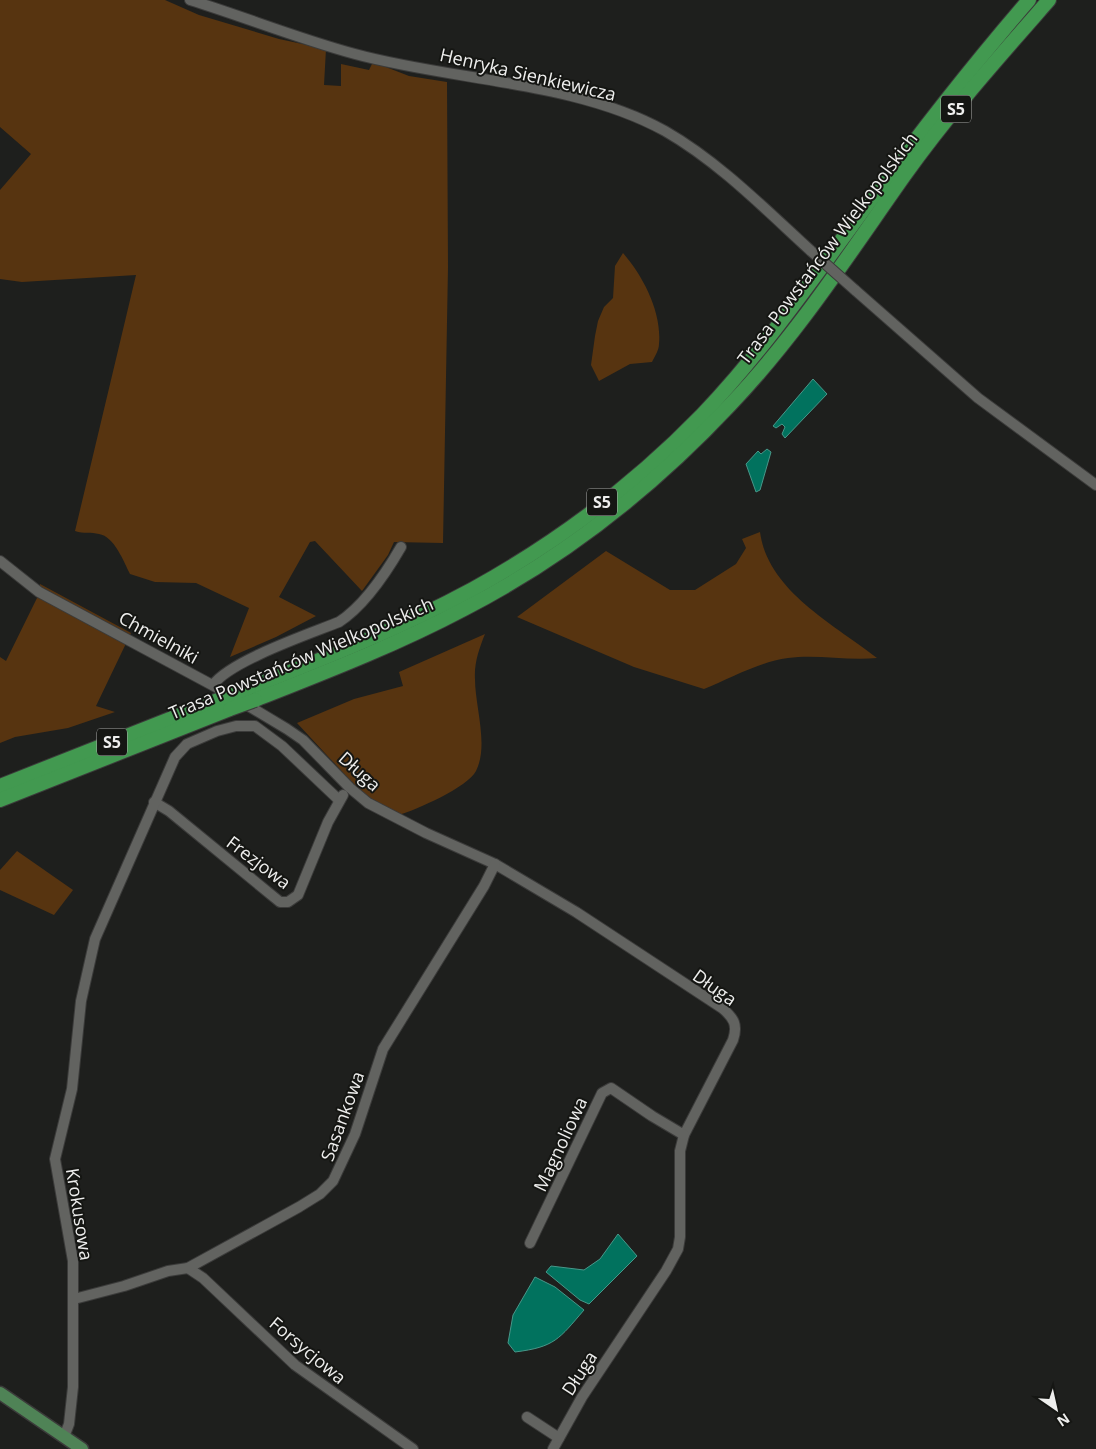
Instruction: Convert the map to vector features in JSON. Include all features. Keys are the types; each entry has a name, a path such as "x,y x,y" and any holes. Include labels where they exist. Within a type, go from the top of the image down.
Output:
{"highway":[{"name":"Trasa Powstańców Wielkopolskich","path":"252,694 404,624 519,562 584,516 669,446 745,367 780,324 914,142 1029,0"},
{"name":"Trasa Powstańców Wielkopolskich","path":"0,800 252,694 380,650 467,608 554,554 596,524 662,471 732,404 806,314 938,131 1049,0"},
{"name":"Trasa Powstańców Wielkopolskich","path":"0,786 227,704"}],"main road":[{"path":"0,1393 82,1449"}],"street":[{"name":"Henryka Sienkiewicza","path":"190,0 355,54 576,98 631,115 665,132 698,153 811,250 931,358 999,415 1096,485"},
{"path":"213,685 222,675 240,664 339,622 349,615 385,576 402,547"},
{"name":"Chmielniki","path":"0,561 40,592 213,685 303,740"},
{"name":"Krokusowa","path":"64,1437 69,1424 73,1387 74,1261 55,1159 72,1090 81,1001 95,940 154,802 174,757 187,744 236,726 255,726 282,746 339,800"},
{"name":"Długa","path":"303,740 350,788 381,810 495,864 576,912 722,1008 734,1019 736,1026 733,1040 684,1135 680,1152 680,1237 675,1255 582,1397 553,1449"},
{"name":"Frezjowa","path":"154,802 169,811 280,902 288,902 298,895 339,800 350,788"},
{"name":"Sasankowa","path":"74,1299 124,1286 168,1271 188,1268 305,1203 333,1181 355,1134 383,1049 484,886 495,864"},
{"name":"Magnoliowa","path":"530,1244 602,1093 611,1088 618,1091 652,1116 684,1135"},
{"name":"Forsycjowa","path":"188,1268 203,1278 295,1365 414,1449"},
{"path":"527,1417 559,1438"}],"shaded area":[{"path":"0,0 165,0 199,15 279,39 326,49 324,85 341,86 341,64 369,70 373,62 409,76 447,82 448,267 443,543 394,542 388,555 362,591 315,541 310,542 279,597 316,616 276,637 230,657 249,608 196,583 155,582 130,574 118,550 109,539 99,534 75,531 136,275 22,282 0,279 0,190 31,154 0,127"},
{"path":"623,253 637,272 650,295 657,320 659,346 652,362 630,364 599,381 591,365 595,336 598,321 604,307 613,298 615,266"},
{"path":"813,379 827,394 785,438 782,434 785,427 782,424 776,428 773,426"},
{"path":"767,449 771,452 760,490 756,492 746,464 758,451 761,454"},
{"path":"760,532 766,553 776,572 789,589 823,619 877,658 788,658 756,667 704,689 634,667 517,617 606,551 670,590 695,590 736,564 746,548 742,539"},
{"path":"40,584 131,633 96,706 115,712 68,728 15,737 0,743 0,657 6,661 37,598"},
{"path":"485,634 475,667 481,738 480,761 476,771 463,784 429,803 399,815 362,793 297,723 354,699 403,686 399,672"},
{"path":"17,851 73,890 54,915 0,890 0,870"},
{"path":"618,1234 637,1256 589,1304 580,1300 546,1272 551,1266 584,1270 600,1259"},
{"path":"535,1277 555,1287 584,1310 562,1335 555,1340 539,1347 515,1352 508,1343 513,1315"}]}
